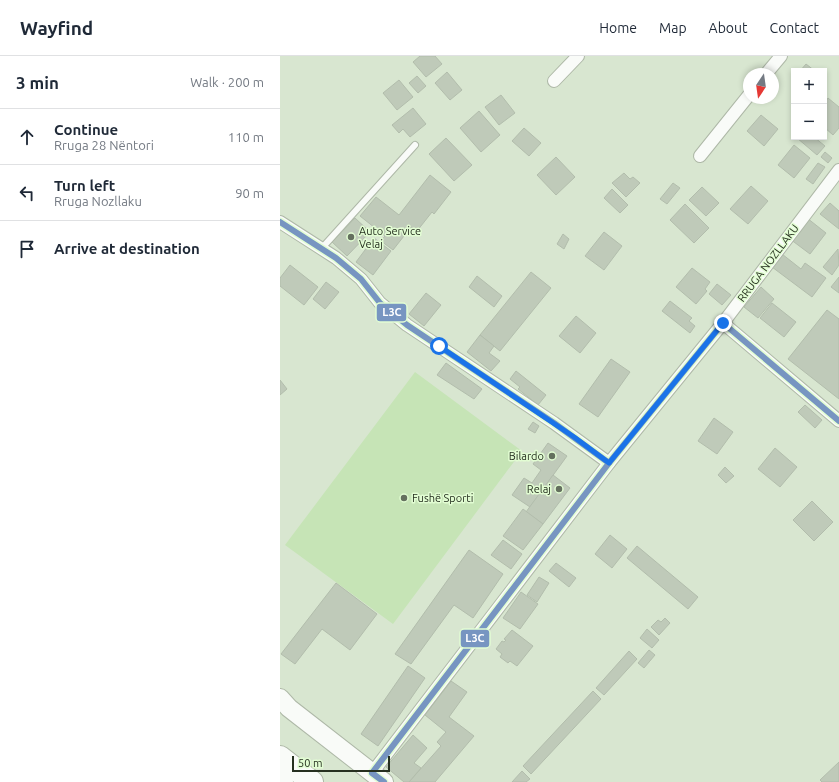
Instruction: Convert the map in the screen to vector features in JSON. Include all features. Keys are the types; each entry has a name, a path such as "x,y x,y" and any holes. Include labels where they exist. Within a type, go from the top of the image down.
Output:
{"highway":[{"path":"280,757 312,782"}],"main road":[{"path":"280,698 289,708 378,777"}],"street":[{"path":"554,81 578,56"},
{"path":"771,68 780,56"},
{"path":"700,156 743,102"},
{"name":"RRUGA NOZLLAKU","path":"378,777 609,463 723,323 839,170"},
{"path":"280,222 322,248 361,279 380,302 407,325 554,423 609,463"},
{"path":"723,323 839,421"}],"lane":[{"path":"322,248 415,145"}],"green space":[{"name":"Fushë Sporti","path":"415,372 522,451 393,624 285,545"}],"building":[{"path":"420,56 435,56 442,64 426,77 413,62"},
{"path":"806,64 811,68 803,68"},
{"path":"447,72 462,90 450,100 435,83"},
{"path":"417,76 426,86 418,93 409,83"},
{"path":"399,80 413,97 397,110 383,93"},
{"path":"501,95 515,113 499,125 485,107"},
{"path":"828,98 839,107 839,128 833,135 827,130"},
{"path":"413,108 426,124 410,137 403,129 399,133 392,125"},
{"path":"479,111 500,135 481,152 460,128"},
{"path":"761,115 778,129 764,146 747,131"},
{"path":"524,128 541,143 529,156 512,141"},
{"path":"446,138 472,165 454,181 429,154"},
{"path":"799,140 818,140 825,146 817,155"},
{"path":"794,145 810,158 794,178 778,165"},
{"path":"825,152 832,158 828,163 821,157"},
{"path":"556,157 575,177 556,195 537,175"},
{"path":"818,163 825,167 813,184 806,179"},
{"path":"624,173 630,179 633,177 640,183 626,197 612,183"},
{"path":"430,175 451,192 434,214 432,212 417,231 411,227 393,250 381,241 385,236 360,216 376,197 399,215"},
{"path":"673,183 680,188 667,204 660,199"},
{"path":"751,186 768,201 748,224 730,209"},
{"path":"702,187 719,203 706,216 689,200"},
{"path":"612,189 628,205 620,213 604,198"},
{"path":"830,203 839,211 839,229 820,214"},
{"path":"685,204 709,228 694,243 670,220"},
{"name":"Auto Service Velaj","path":"355,218 370,232 347,256 332,242"},
{"path":"807,218 826,233 810,254 790,239"},
{"path":"604,232 622,246 604,270 585,256"},
{"path":"563,234 569,239 564,249 557,244"},
{"path":"374,238 391,251 373,275 356,262"},
{"path":"838,249 839,265 832,275 823,267"},
{"path":"782,254 801,269 805,263 826,278 812,297 772,267"},
{"path":"290,265 318,287 304,305 280,286 280,278"},
{"path":"692,268 710,282 705,289 707,291 696,304 676,287"},
{"path":"531,272 551,288 500,351 480,335"},
{"path":"477,276 502,296 494,307 469,287"},
{"path":"839,277 839,293 831,287"},
{"path":"326,282 339,292 325,309 313,299"},
{"path":"717,284 731,295 722,305 709,294"},
{"path":"761,287 774,299 758,318 744,307"},
{"path":"426,293 441,305 424,326 409,314"},
{"path":"670,301 692,318 689,321 695,326 690,333 662,311"},
{"path":"772,303 796,322 784,337 760,318"},
{"path":"827,310 839,319 839,399 788,359"},
{"path":"576,316 596,333 580,353 559,336"},
{"path":"480,335 494,346 489,353 500,361 491,371 467,352"},
{"path":"611,359 630,372 598,417 579,404"},
{"path":"446,363 482,389 474,399 437,375"},
{"path":"516,371 546,395 538,405 518,389 520,387 510,379"},
{"path":"280,380 287,389 280,395"},
{"path":"805,405 822,420 815,428 798,412"},
{"path":"714,418 733,432 717,454 698,441"},
{"path":"533,422 539,426 535,433 528,429"},
{"path":"548,443 567,456 530,507 512,495 524,478 532,483 541,470 533,464"},
{"path":"775,448 797,467 780,487 758,469"},
{"path":"725,467 734,476 726,483 718,475"},
{"path":"553,475 570,488 543,524 526,512"},
{"path":"812,501 833,522 814,541 793,520"},
{"path":"523,509 543,524 523,550 503,536"},
{"path":"610,535 627,549 612,568 595,554"},
{"path":"503,540 522,554 511,569 491,555"},
{"path":"637,546 698,597 688,609 627,558"},
{"path":"469,550 503,574 473,618 454,605 411,664 395,654"},
{"path":"556,563 576,578 569,587 549,571"},
{"path":"539,577 549,583 537,602 527,595"},
{"path":"336,583 377,614 350,650 322,629 295,664 281,654"},
{"path":"521,592 538,604 520,629 503,618"},
{"path":"665,618 670,623 659,635 651,627 658,620 661,622"},
{"path":"647,629 659,640 652,648 640,638"},
{"path":"512,630 533,646 517,666 510,661 508,663 500,657 502,654 496,649 502,641 504,642 506,640 504,639"},
{"path":"649,650 655,655 644,668 638,663"},
{"path":"629,651 637,659 604,695 596,688"},
{"path":"408,666 425,678 378,746 361,734"},
{"path":"451,681 467,692 449,717 474,736 435,782 409,782 441,746 437,742 446,732 425,715"},
{"path":"593,691 601,699 531,774 523,766"},
{"path":"413,735 427,748 414,763 421,768 409,782 404,782 386,767"},
{"path":"839,762 839,782 822,782 820,780"},
{"path":"522,771 530,779 526,782 512,782"}],"transit line":[{"name":"L3C","path":"280,222 336,258 361,279 380,303 407,325 554,423 609,463"},
{"name":"L3C","path":"384,782 372,773 609,463 723,323 839,421"}],"place":[{"name":"Auto Service Velaj","path":"351,237"},
{"name":"Bilardo","path":"552,456"},
{"name":"Relaj","path":"559,489"},
{"name":"Fushë Sporti","path":"404,498"}],"route":[{"path":"439,346 574,437 609,463 723,323"}]}
